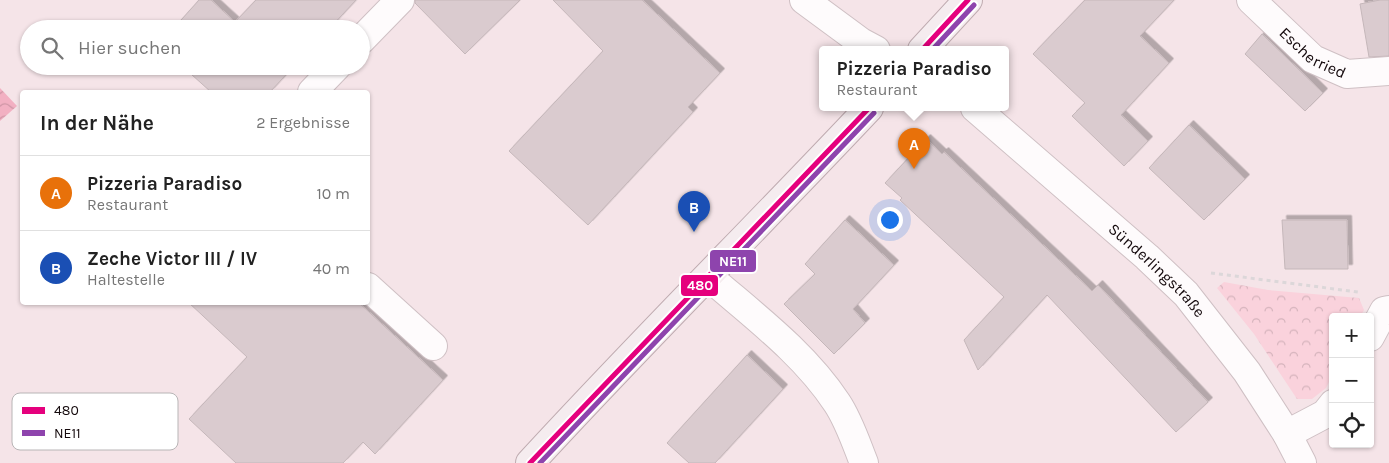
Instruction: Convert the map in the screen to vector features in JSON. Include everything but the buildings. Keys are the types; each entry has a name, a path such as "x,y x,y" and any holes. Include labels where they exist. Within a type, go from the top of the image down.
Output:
{"main road":[{"path":"926,46 968,0"},
{"path":"530,463 636,348 708,277 866,111"}],"street":[{"path":"370,31 400,0"},
{"path":"804,0 868,46"},
{"name":"Escherried","path":"1251,0 1314,59 1347,74 1389,70"},
{"path":"314,90 328,75"},
{"name":"Sünderlingstraße","path":"978,111 1147,256 1186,294 1247,372 1287,434 1302,463"},
{"path":"708,277 785,342 822,381 838,406 864,463"},
{"path":"370,288 433,346"},
{"path":"1374,331 1387,311"},
{"path":"1287,434 1325,414 1329,409"}],"path":[{"path":"1186,294 1211,273 1366,293 1387,311"}],"green space":[{"path":"1224,282 1268,290 1359,298 1364,310 1362,313 1329,313 1329,382 1326,388 1312,399 1297,399 1254,334 1217,288"}],"water":[{"path":"0,88 17,106 0,121"}],"transit line":[{"name":"480","path":"926,46 968,0"},
{"name":"NE11","path":"936,46 974,5"},
{"name":"480","path":"530,463 866,111"},
{"name":"NE11","path":"540,463 874,113"}],"place":[{"name":"Pizzeria Paradiso","path":"914,169"},
{"name":"Zeche Victor III / IV","path":"694,232"}]}
